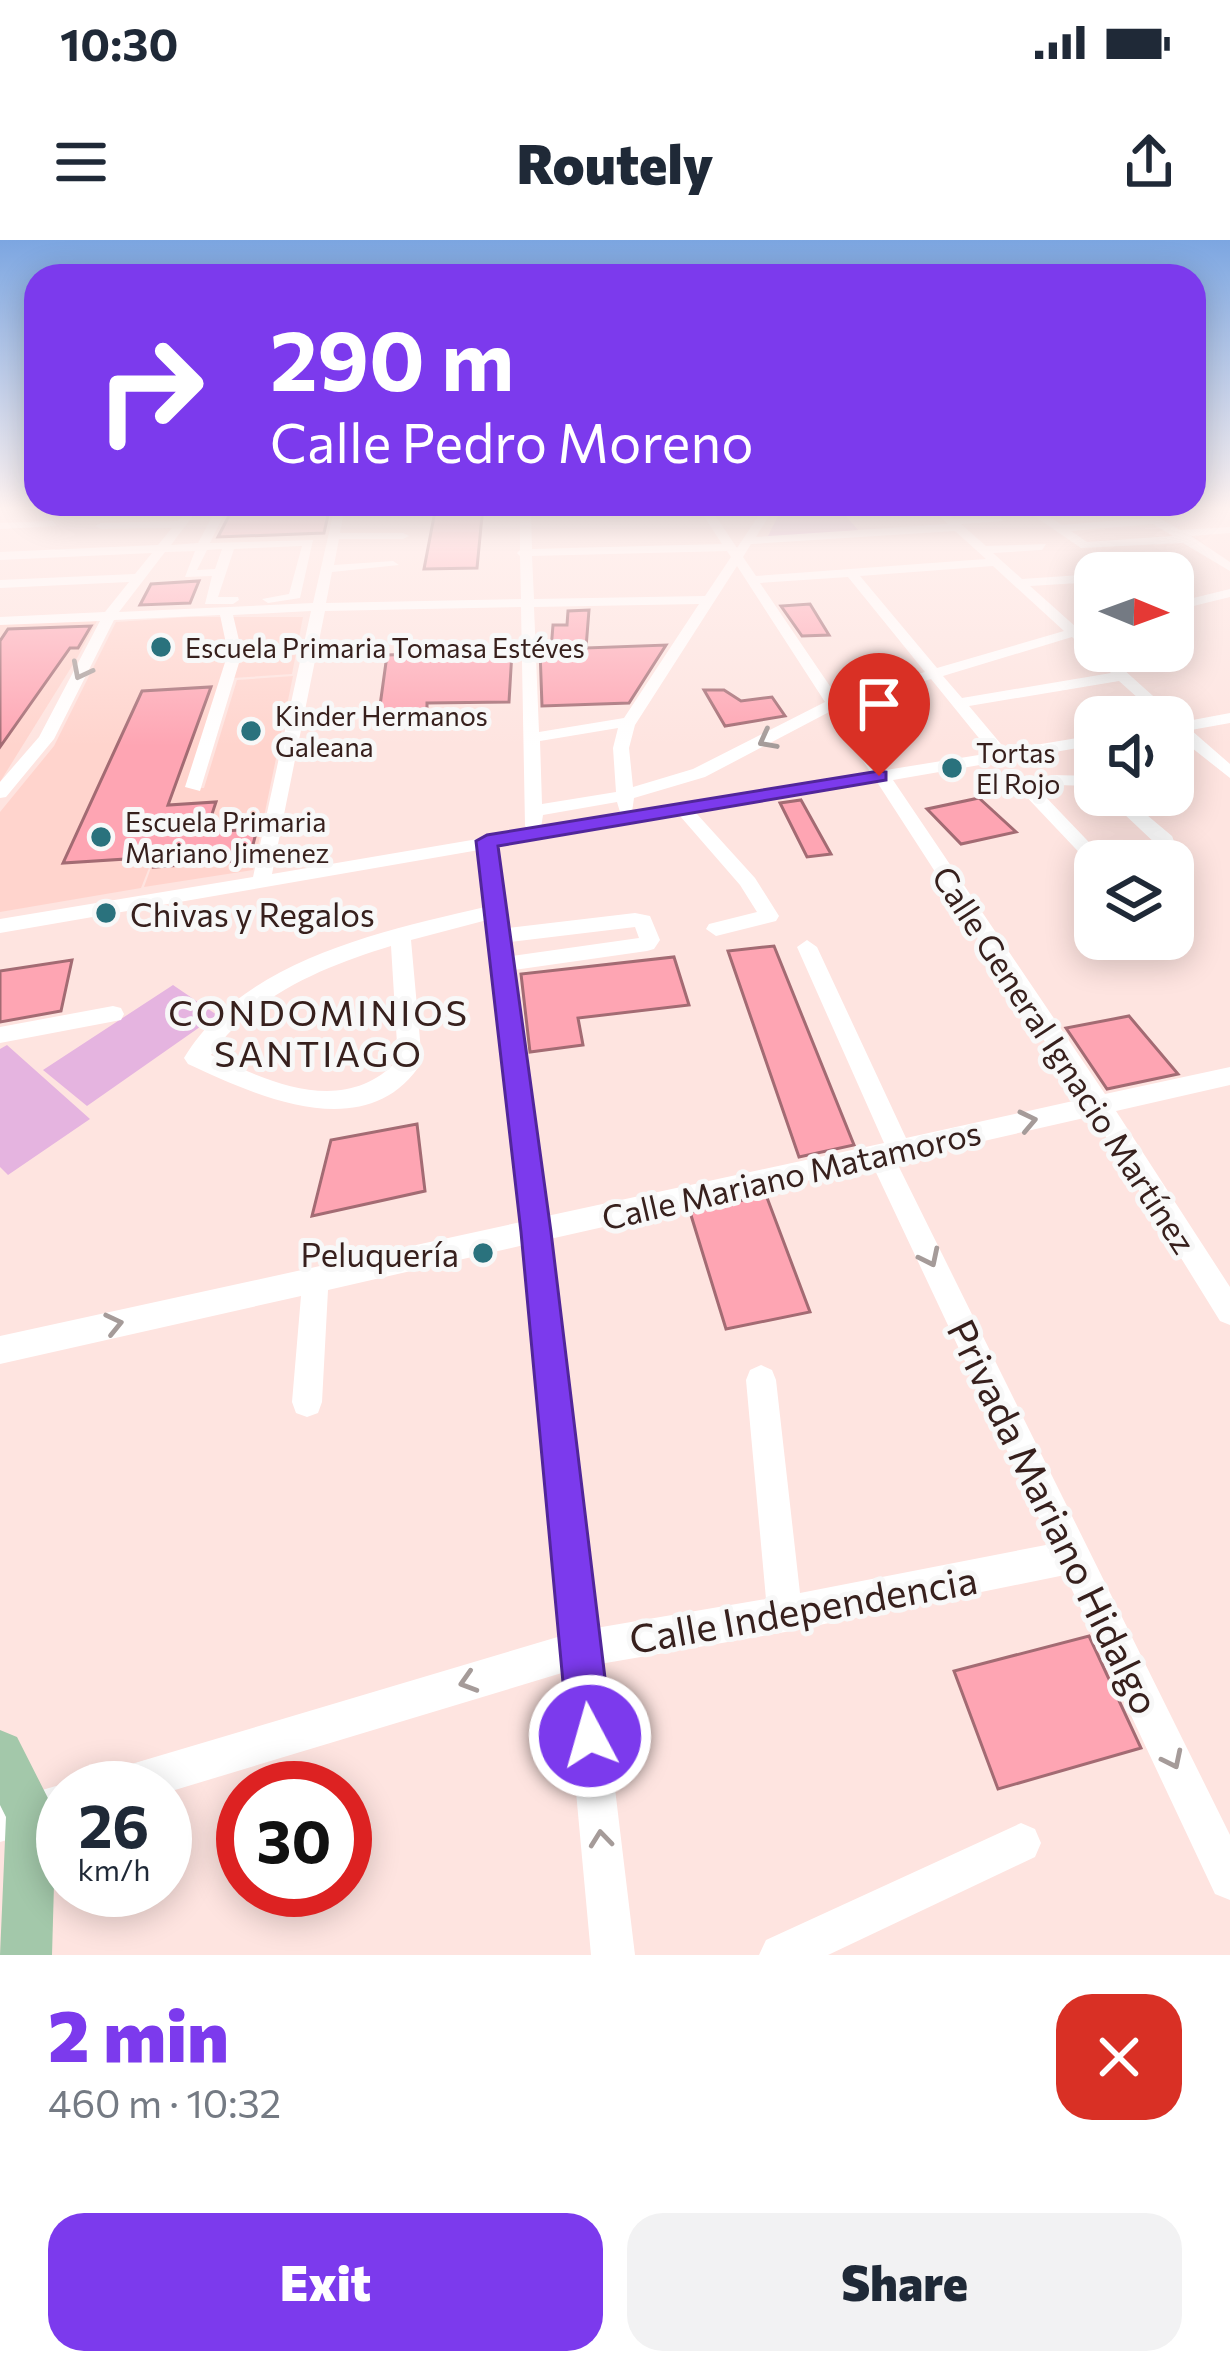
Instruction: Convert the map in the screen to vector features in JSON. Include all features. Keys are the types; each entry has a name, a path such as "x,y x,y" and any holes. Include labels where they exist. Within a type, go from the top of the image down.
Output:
{"main road":[{"path":"0,1754 31,1814 25,1955"}],"street":[{"path":"0,793 46,739 110,615 132,586"},
{"path":"215,586 210,601 231,606 292,603"},
{"path":"292,603 297,586"},
{"path":"261,883 322,586"},
{"path":"524,586 535,834"},
{"path":"629,818 622,796 621,748 629,722 716,586"},
{"name":"Calle General Ignacio Martínez","path":"756,586 1219,1278 1230,1312"},
{"path":"861,586 1009,754 1052,780"},
{"path":"1023,586 1074,631"},
{"path":"1194,602 1229,594"},
{"path":"0,621 193,612 268,599 319,607 708,600"},
{"path":"194,788 235,652 231,606"},
{"path":"533,811 622,796 699,773 833,704 1074,631"},
{"path":"1118,672 1144,696"},
{"path":"960,703 1122,676"},
{"path":"1194,721 1230,718"},
{"path":"529,738 629,722"},
{"path":"1194,741 1230,773"},
{"path":"0,926 1074,743"},
{"path":"1074,781 1052,780 1028,790 1076,840"},
{"path":"682,808 748,882 769,916 716,929"},
{"path":"1138,816 1166,840"},
{"path":"487,841 536,1232 613,1955"},
{"path":"401,938 410,1062 399,1078 381,1090 339,1103 256,1087 196,1058 208,1034 307,966 401,938 647,944 650,940 643,921 635,920 501,937"},
{"name":"Privada Mariano Hidalgo","path":"806,946 889,1151 1230,1879"},
{"path":"0,1035 113,1014"},
{"name":"Calle Mariano Matamoros","path":"0,1350 1230,1076"},
{"path":"307,1402 316,1306 313,1278"},
{"path":"760,1380 785,1614"},
{"name":"Calle Independencia","path":"192,1766 580,1648 785,1614 1076,1556"},
{"path":"781,1955 1022,1843"}],"shaded area":[{"path":"303,617 292,674 233,678 200,788 204,788 237,680 293,676 253,870 144,887 173,807 141,888 0,912 0,812 54,746 116,622"},
{"path":"97,621 77,658 0,782 0,624"},
{"path":"173,985 217,1015 87,1106 43,1070"},
{"path":"7,1045 90,1119 8,1175 0,1167 0,1049"}],"building":[{"path":"150,586 197,586 190,603 140,605"},
{"path":"810,604 829,635 802,636 781,606"},
{"path":"589,610 586,648 666,645 629,703 542,706 540,650 551,650 553,625 567,625 568,611"},
{"path":"91,626 0,747 0,641 8,629"},
{"path":"512,651 509,702 427,703 427,710 379,713 387,655"},
{"path":"211,687 168,805 216,802 206,832 257,829 249,860 154,867 158,857 63,863 142,691"},
{"path":"704,690 724,690 741,701 772,697 785,716 725,726"},
{"path":"979,798 1016,832 961,844 927,809"},
{"path":"801,800 831,854 807,857 780,803"},
{"path":"774,946 854,1145 799,1157 728,951"},
{"path":"674,957 689,1005 578,1018 583,1045 530,1052 521,974"},
{"path":"72,960 61,1011 0,1022 0,971"},
{"path":"1129,1016 1178,1074 1107,1089 1066,1028"},
{"path":"417,1124 425,1191 312,1216 331,1140"},
{"path":"766,1195 810,1312 726,1329 690,1212"},
{"path":"1089,1636 1141,1748 998,1789 954,1671"}],"place":[{"name":"Escuela Primaria Tomasa Estéves","path":"161,647"},
{"name":"Kinder Hermanos Galeana","path":"251,731"},
{"name":"Tortas El Rojo","path":"952,768"},
{"name":"Escuela Primaria Mariano Jimenez","path":"101,837"},
{"name":"Chivas y Regalos","path":"106,913"},
{"name":"Peluquería","path":"483,1253"}],"district":[{"name":"CONDOMINIOS SANTIAGO","path":"319,1032"}],"route":[{"path":"590,1736 536,1232 487,841 879,776"}]}
